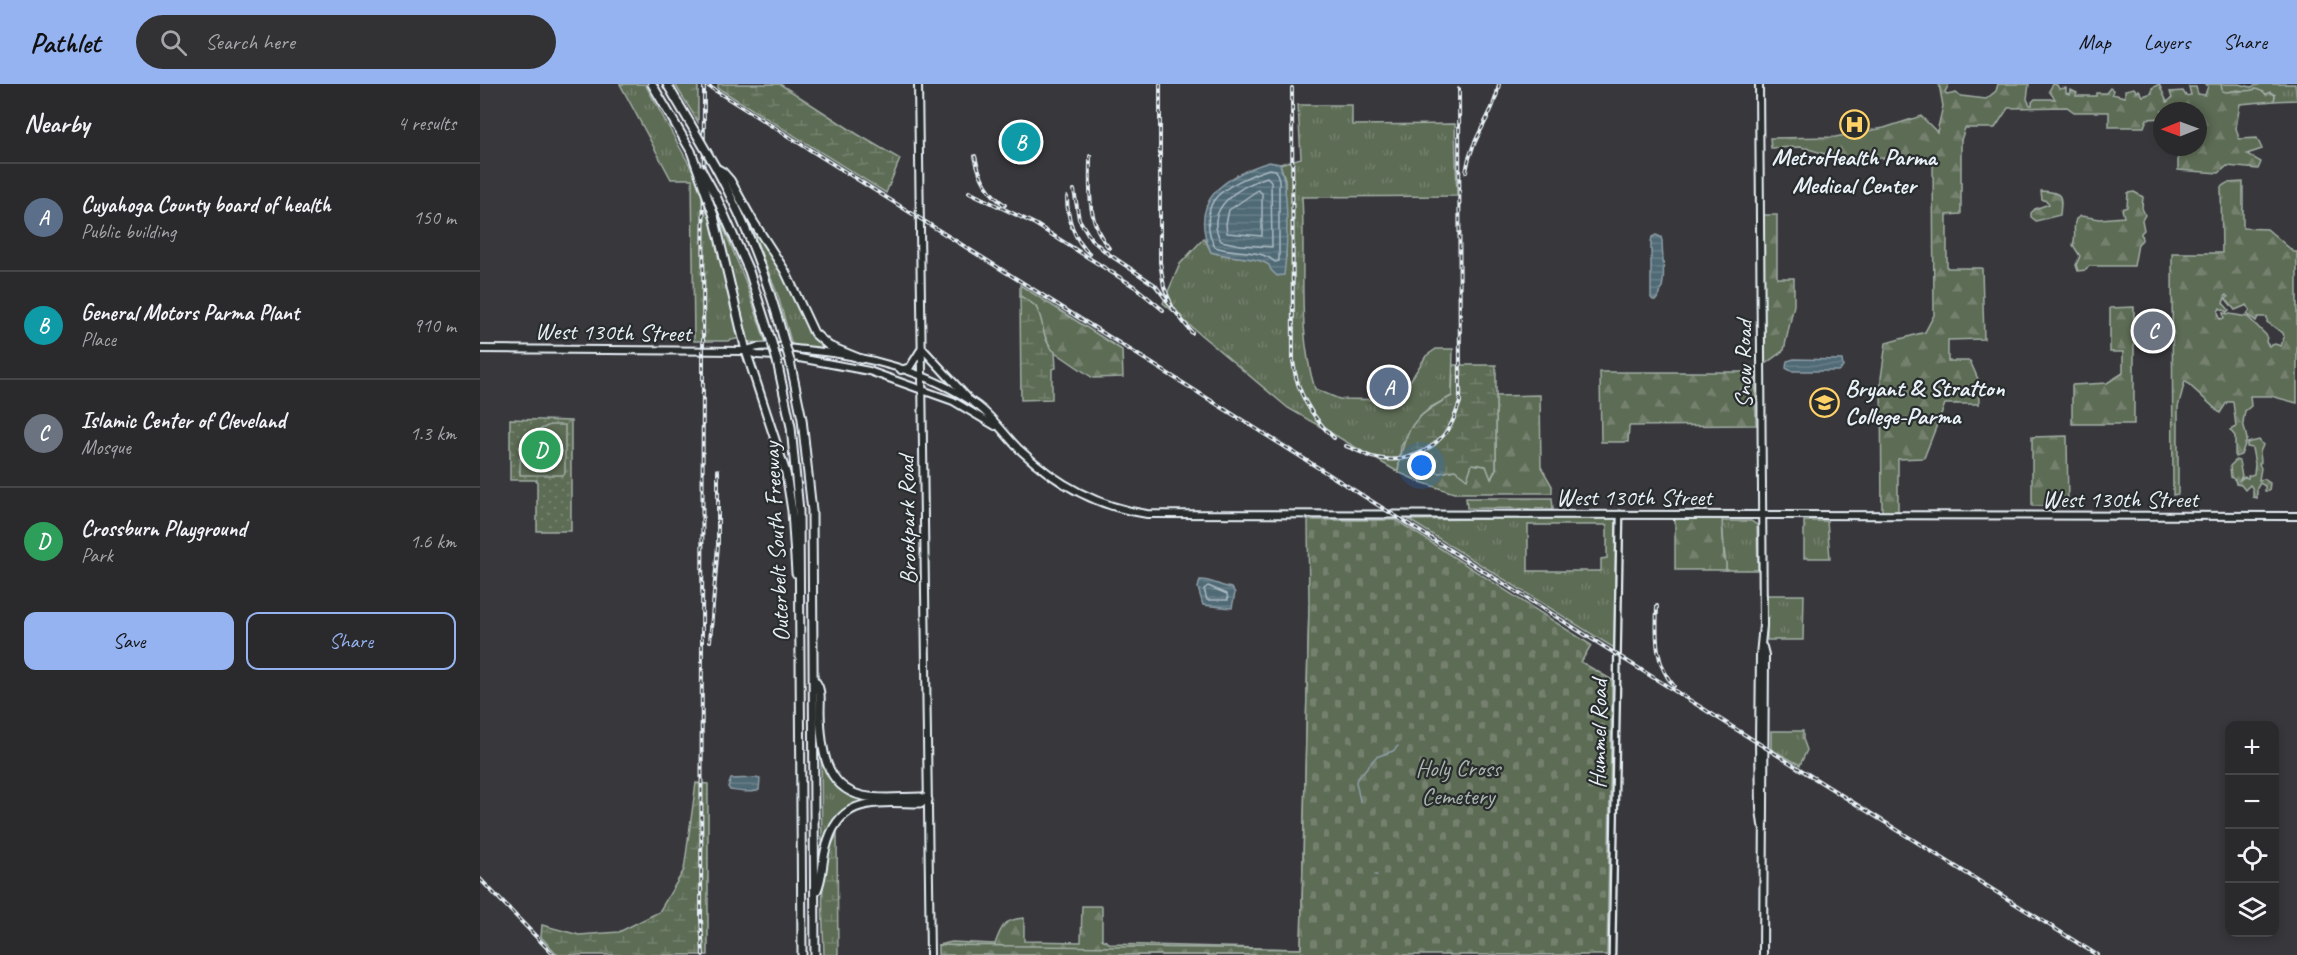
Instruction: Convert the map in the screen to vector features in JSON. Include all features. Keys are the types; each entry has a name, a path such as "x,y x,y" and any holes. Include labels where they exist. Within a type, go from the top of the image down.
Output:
{"highway":[{"name":"Outerbelt South Freeway","path":"652,84 716,196 749,271 772,343 788,408 797,480 801,618 802,955"},
{"name":"Outerbelt South Freeway","path":"667,84 716,168 753,247 785,344 802,419 810,490 814,680 815,955"},
{"path":"690,150 714,216 746,351 788,479 801,618"},
{"path":"716,168 730,180 785,271 814,333 829,346 861,359"},
{"path":"814,680 820,689 825,759 830,771 840,783 850,791 864,796 920,797 928,800"},
{"path":"815,891 819,887 830,833 847,811 866,803 920,803 928,800"}],"main road":[{"name":"Brookpark Road","path":"918,84 930,955"},
{"name":"Snow Road","path":"1759,84 1762,644 1765,655 1765,795 1762,825 1763,955"},
{"name":"West 130th Street","path":"746,351 753,348 766,348 809,351 861,359 922,377 972,402 1058,482 1088,498 1137,513 1180,515 2297,516"},
{"path":"900,370 911,366 922,348 972,402"},
{"name":"West 130th Street","path":"480,349 746,351 753,354 794,357 876,373 953,401 998,427"},
{"path":"858,368 861,359"},
{"path":"876,373 880,364"},
{"path":"922,389 951,390"},
{"path":"953,401 959,394"}],"street":[{"name":"Hummel Road","path":"1612,955 1620,514"}],"green space":[{"path":"620,84 645,84 695,175 711,218 741,338 727,341 694,341 692,179 671,179"},
{"path":"675,84 698,84 698,122 676,86"},
{"path":"718,84 780,84 900,159 886,193 718,88"},
{"path":"1939,84 1949,84 1945,92 1947,95 1956,93 1961,96 1986,99 1996,91 1998,84 2029,84 2027,99 2032,105 2035,99 2055,99 2049,91 2053,84 2059,89 2066,88 2066,93 2070,94 2071,90 2077,93 2076,96 2096,96 2096,93 2106,93 2110,88 2113,90 2112,94 2125,97 2125,90 2134,88 2137,92 2139,90 2143,96 2152,93 2152,88 2159,84 2167,102 2153,102 2153,119 2147,119 2144,127 2109,127 2109,112 2074,112 2067,107 2008,108 1995,128 1965,128 1961,140 1961,214 1947,215 1947,268 1982,268 1984,339 1948,340 1948,361 1970,361 1978,379 1979,404 1945,404 1924,458 1898,459 1898,512 1882,513 1881,378 1886,343 1925,332 1934,315 1933,157 1843,159 1801,147 1771,148 1770,138 1835,137 1884,128 1921,116 1937,132 1943,106"},
{"path":"2205,84 2221,84 2224,92 2256,89 2266,95 2270,92 2275,95 2274,101 2240,104 2236,128 2239,139 2257,138 2262,149 2247,154 2261,162 2258,169 2227,166 2219,173 2178,170 2178,156 2207,156 2207,102 2167,102 2172,98 2170,92 2183,91 2186,96 2191,95 2189,87 2196,87 2198,94 2205,95 2208,86"},
{"path":"2221,84 2251,87 2261,84 2295,84 2297,100 2274,101 2275,95 2237,90 2226,93 2222,91"},
{"path":"1298,105 1352,105 1352,125 1455,124 1457,196 1302,197 1304,318 1309,366 1315,389 1339,399 1398,400 1426,356 1436,349 1453,349 1452,396 1429,408 1401,446 1398,472 1288,408 1163,303 1180,264 1204,238 1211,252 1218,254 1257,260 1269,265 1286,257 1285,179 1280,164 1301,158"},
{"path":"2243,182 2243,228 2267,229 2294,252 2297,252 2297,403 2271,396 2250,396 2251,406 2245,411 2243,422 2247,439 2241,455 2235,457 2235,436 2230,430 2236,427 2233,402 2227,402 2220,413 2185,381 2178,407 2178,494 2173,495 2172,253 2222,253 2221,187 2227,183","holes":["2226,295 2228,297 2226,299 2235,310 2247,305 2250,310 2247,314 2256,321 2258,317 2267,317 2267,322 2283,333 2281,346 2275,344 2269,346 2266,342 2267,336 2248,317 2223,313 2224,318 2220,319 2218,312 2220,308 2227,312 2229,310 2223,303"]},
{"path":"2041,191 2054,192 2060,196 2060,215 2036,221 2031,217 2035,209 2049,204 2042,199"},
{"path":"2134,192 2143,197 2142,208 2145,215 2142,220 2144,230 2141,233 2142,240 2138,244 2134,266 2089,266 2086,270 2078,271 2076,265 2080,256 2073,245 2076,219 2081,216 2100,219 2124,217 2122,209 2127,207 2128,193"},
{"path":"717,212 745,280 766,343 749,342 716,216"},
{"path":"1763,215 1777,215 1777,278 1794,278 1794,305 1784,350 1765,364"},
{"path":"753,226 783,272 808,327 830,349 792,345 778,296 751,227"},
{"path":"1020,285 1122,350 1123,377 1093,378 1052,350 1044,334 1036,307 1020,296"},
{"path":"1020,296 1036,307 1047,342 1055,352 1056,368 1052,369 1052,399 1021,400"},
{"path":"2134,307 2134,424 2072,424 2072,385 2107,383 2123,373 2123,352 2110,352 2110,308"},
{"path":"1453,365 1496,365 1496,468 1491,479 1486,466 1472,464 1467,479 1455,470 1439,473 1424,464 1420,482 1398,472 1403,444 1419,417 1452,396"},
{"path":"1600,372 1755,372 1756,425 1629,426 1628,442 1601,442"},
{"path":"1540,395 1541,467 1552,486 1552,493 1454,493 1420,482 1423,464 1439,473 1455,470 1467,478 1472,464 1486,466 1492,478 1496,468 1496,396"},
{"path":"510,419 571,421 571,531 537,531 537,480 510,480"},
{"path":"550,425 565,425 565,473 563,475 520,475 522,450 525,444 534,433"},
{"path":"2067,436 2068,506 2032,506 2032,437"},
{"path":"2259,440 2263,445 2260,452 2259,480 2264,479 2270,483 2269,491 2265,491 2265,486 2260,483 2257,488 2257,498 2253,497 2253,489 2250,485 2245,490 2241,485 2236,484 2231,477 2230,466 2236,460 2239,461 2242,476 2239,481 2254,474 2252,448 2247,447 2247,443"},
{"path":"1466,498 1552,498 1553,509 1467,508"},
{"path":"1616,517 1614,648 1409,520","holes":["1528,525 1607,525 1607,558 1601,559 1601,571 1528,571"]},
{"path":"1675,518 1722,518 1726,570 1675,570"},
{"name":"Holy Cross Cemetery","path":"1308,520 1396,520 1591,645 1581,662 1612,680 1607,955 938,955 938,945 1301,949 1309,605"},
{"path":"1722,521 1751,521 1757,525 1758,570 1726,570"},
{"path":"1804,521 1827,521 1830,558 1804,558"},
{"path":"1767,595 1804,595 1803,640 1767,640"},
{"path":"1309,605 1313,955 947,955 938,945 952,942 995,944 1004,925 1012,920 1024,918 1024,941 1081,942 1082,906 1102,906 1102,939 1111,944 1301,949"},
{"path":"1771,731 1803,731 1807,750 1800,765 1771,749"},
{"path":"821,755 829,774 865,798 865,801 848,809 837,821 822,854"},
{"path":"696,783 708,784 708,955 558,955 541,937 542,925 579,935 619,932 659,912 684,870"},
{"path":"837,834 838,955 824,955 822,909 824,878 826,862"}],"water":[{"path":"1269,162 1280,164 1286,204 1287,234 1284,275 1277,276 1264,262 1211,252 1205,234 1204,218 1207,204 1214,193 1238,175"},
{"path":"1656,235 1661,237 1662,241 1663,280 1660,294 1656,300 1653,300 1651,298 1651,242 1652,237"},
{"path":"1794,359 1842,360 1843,367 1838,371 1791,371 1786,368 1787,361"},
{"path":"1200,580 1232,588 1235,593 1232,608 1203,605 1198,588"},
{"path":"731,779 760,779 759,790 756,791 730,790 728,787"}],"waterway":[{"path":"1360,801 1357,779 1376,757 1393,751 1398,746"}],"railway":[{"path":"703,955 701,920 704,84"},
{"path":"705,84 2097,955"},
{"path":"1160,84 1160,262 1164,287 1174,311"},
{"path":"1466,172 1473,148 1492,107 1499,84"},
{"path":"1292,88 1293,361 1306,403 1318,421 1334,438"},
{"path":"1346,446 1383,459 1415,455 1442,437 1451,425 1460,402 1459,89"},
{"path":"975,156 985,184 1005,205"},
{"path":"1090,156 1093,216 1096,227 1109,248"},
{"path":"1074,190 1079,219 1091,239 1107,253 1155,285 1192,333"},
{"path":"969,192 1035,224 1135,287 1163,310"},
{"path":"1067,197 1072,228 1090,254"},
{"path":"710,641 718,545 718,470"},
{"path":"1657,606 1657,638 1660,658 1667,677 1674,686"},
{"path":"480,879 554,955"}],"place":[{"name":"MetroHealth Parma Medical Center","path":"1854,124"},
{"name":"General Motors Parma Plant","path":"1021,142"},
{"name":"Islamic Center of Cleveland","path":"2153,331"},
{"name":"Cuyahoga County board of health","path":"1389,387"},
{"name":"Bryant & Stratton College-Parma","path":"1824,402"},
{"name":"Crossburn Playground","path":"541,450"}]}
